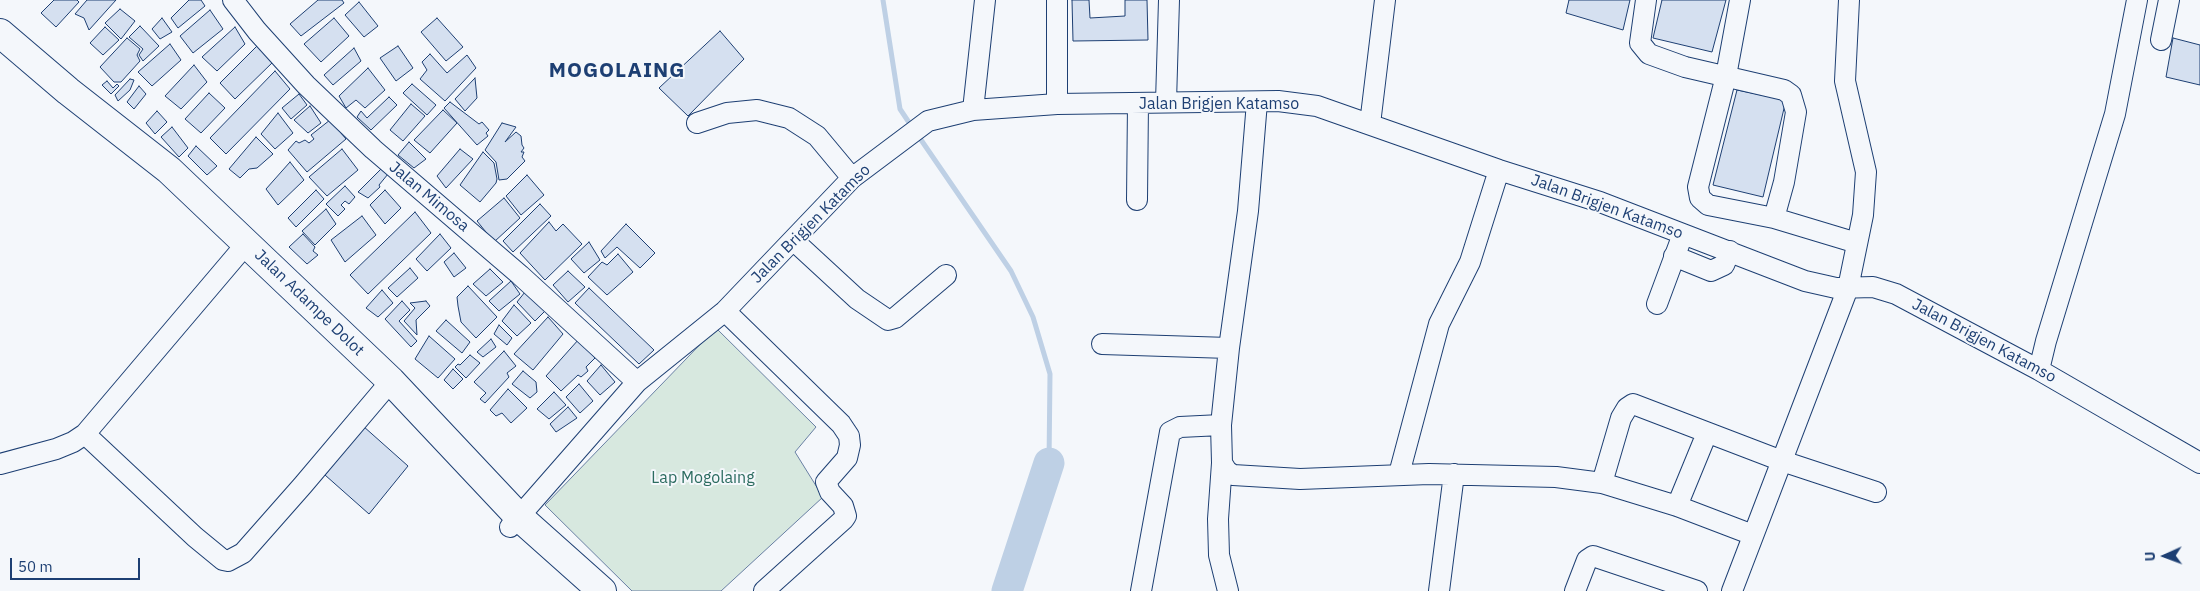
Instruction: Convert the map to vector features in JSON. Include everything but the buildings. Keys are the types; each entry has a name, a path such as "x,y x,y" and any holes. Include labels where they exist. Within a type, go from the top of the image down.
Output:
{"highway":[{"name":"Jalan Adampe Dolot","path":"0,33 68,91 169,170 243,249 387,386 582,591"},
{"name":"Jalan Adampe Dolot","path":"0,49 243,249"},
{"name":"Jalan Adampe Dolot","path":"515,522 602,591"}],"street":[{"name":"Jalan Mimosa","path":"233,0 257,31 306,85 373,150 520,275 637,382"},
{"path":"973,110 985,0"},
{"path":"1057,0 1057,104"},
{"path":"1166,102 1169,0"},
{"path":"1370,124 1385,0"},
{"path":"1646,0 1640,43 1649,54 1685,67 1784,90 1791,95 1795,103 1796,112 1774,218"},
{"path":"1740,0 1726,76 1698,187 1700,198 1708,205 1774,218 1857,243"},
{"path":"1732,591 1848,288 1863,215 1866,172 1845,81 1849,0"},
{"path":"2039,370 2046,341 2115,114 2137,0"},
{"path":"2162,40 2169,0"},
{"name":"Jalan Brigjen Katamso","path":"515,522 637,382 725,311 852,178 896,144 928,120 973,110 1057,104 1278,101 1317,106 1499,170 1600,202 1805,281 1836,288 1873,287 1884,290 1935,314 2039,370 2200,463"},
{"path":"1228,591 1219,555 1218,519 1222,463 1221,425 1228,348 1248,211 1257,102"},
{"path":"1137,200 1138,103"},
{"path":"698,123 727,113 757,110 789,118 817,136 852,178"},
{"path":"1399,474 1439,324 1470,262 1499,170"},
{"path":"1657,304 1683,234"},
{"path":"793,240 857,299 888,320 895,318 946,275"},
{"path":"0,464 56,449 73,442 85,434 243,249"},
{"path":"1674,256 1711,271 1724,264 1730,251"},
{"path":"725,311 841,424 849,436 850,444 847,458 826,482 830,492 843,506 846,516 764,591"},
{"path":"1102,344 1228,348"},
{"path":"85,434 195,537 223,560 228,561 242,553 304,485 387,386"},
{"path":"1602,483 1621,418 1630,405 1633,404 1782,461 1876,492"},
{"path":"1141,591 1170,432 1180,427 1221,425"},
{"path":"1677,506 1707,433"},
{"path":"1222,463 1227,471 1233,475 1265,478 1300,479 1399,474 1540,475 1602,483 1677,506 1753,535"},
{"path":"1439,591 1454,474"},
{"path":"1575,591 1587,560 1593,556 1689,590"}],"green space":[{"name":"Lap Mogolaing","path":"716,328 816,427 795,452 823,497 721,591 632,591 545,505"}],"waterway":[{"path":"883,0 900,109 912,127"},
{"path":"917,134 1011,271 1033,317 1050,374 1049,463"},
{"path":"1007,591 1049,463"}],"district":[{"name":"MOGOLAING","path":"617,71"}]}
